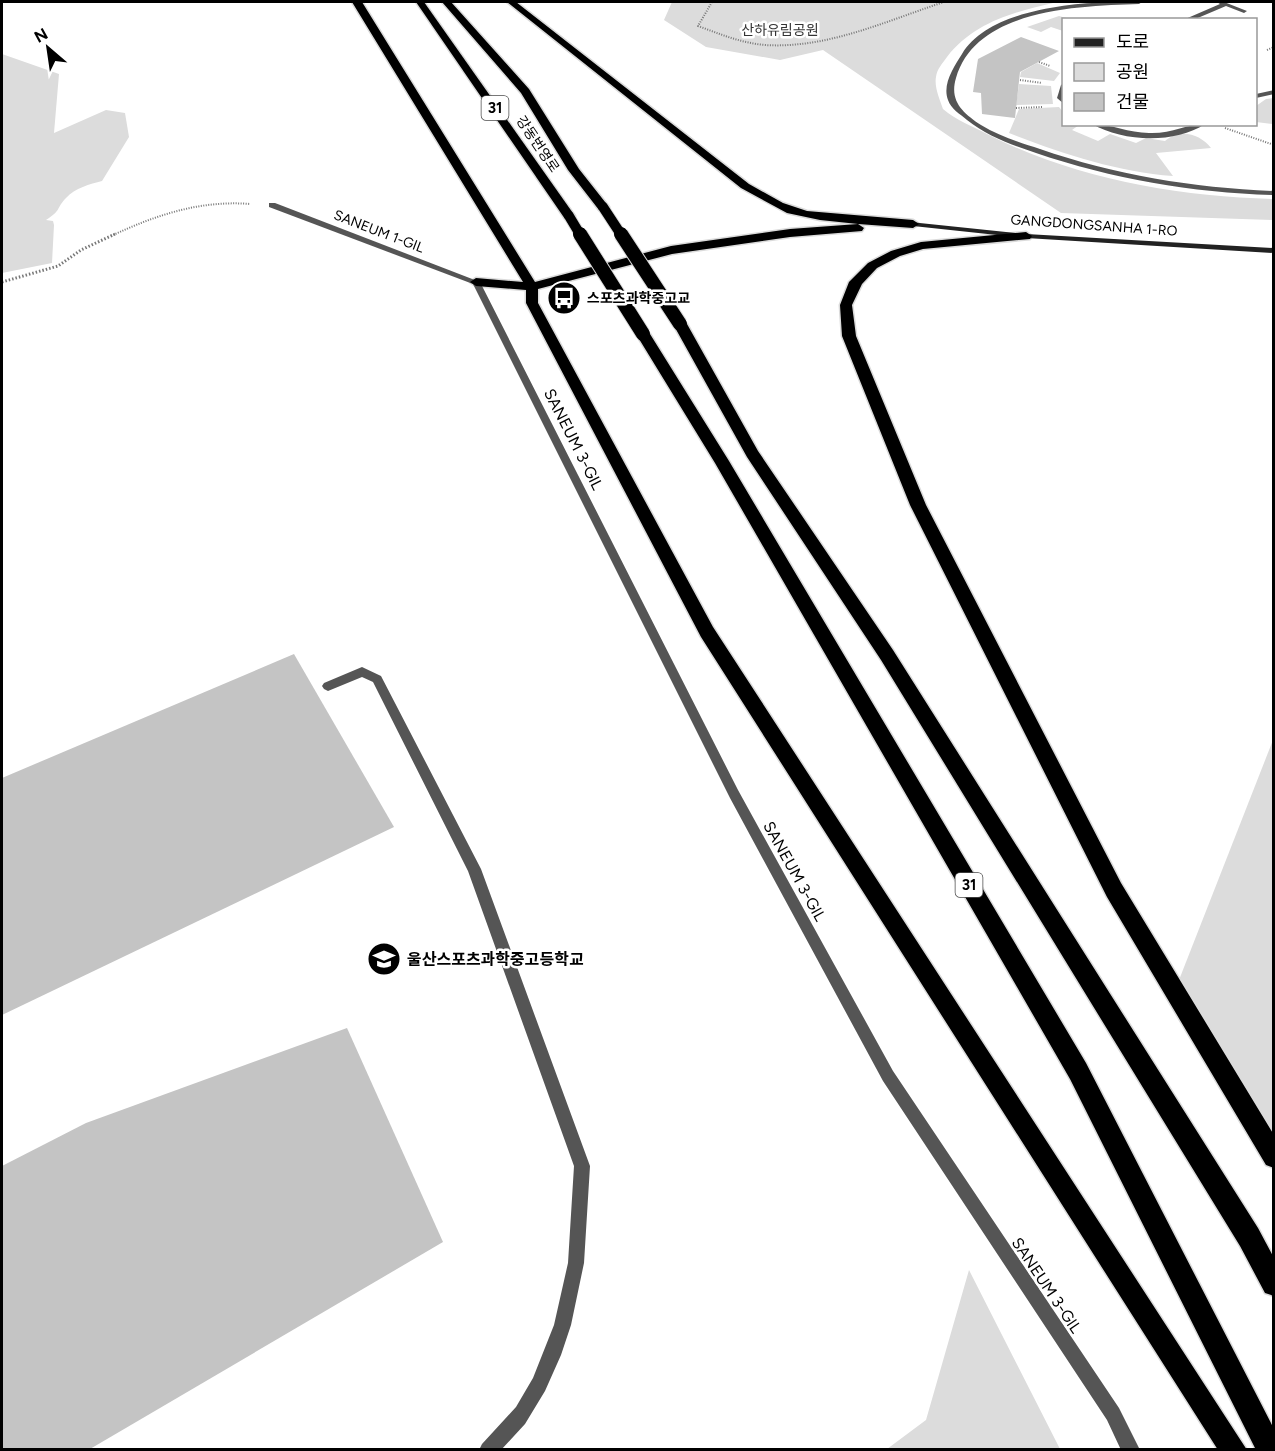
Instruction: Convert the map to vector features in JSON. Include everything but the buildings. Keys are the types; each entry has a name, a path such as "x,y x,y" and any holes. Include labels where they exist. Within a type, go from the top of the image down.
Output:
{"highway":[{"path":"357,2 532,287 532,303 707,632 1234,1449"},
{"name":"강동번영로","path":"420,2 569,216 722,461 1078,1071 1270,1449"},
{"name":"강동번영로","path":"446,2 525,91 574,170 603,207 680,324 752,453 887,655 1249,1237 1274,1284"},
{"path":"511,2 736,178 769,199 790,210 813,215 913,224"},
{"path":"476,282 532,287 671,250 790,233 913,224"},
{"path":"1026,236 935,243 902,250 880,260 863,274 852,289 845,306 849,336 918,505 1114,890 1274,1157"}],"street":[{"path":"1139,2 1045,10 998,27 974,42 956,67 949,86 951,98 957,108 976,123 1054,157 1161,183 1274,193"},
{"path":"1190,18 1222,3 1244,11"},
{"path":"1257,96 1274,92"},
{"path":"1100,126 1111,130 1158,135 1194,126"},
{"name":"SANEUM 1-GIL","path":"272,205 476,282"},
{"name":"GANGDONGSANHA 1-RO","path":"913,224 1026,236 1274,251"},
{"name":"SANEUM 3-GIL","path":"476,282 734,794 888,1076 1113,1414 1131,1449"},
{"path":"328,686 362,672 377,679 474,869 582,1166 582,1208 575,1278 558,1346 522,1414 488,1449"}],"path":[{"path":"712,2 698,26 724,38 777,48 853,34 944,2"},
{"path":"1267,50 1274,47"},
{"path":"1222,126 1274,145"},
{"path":"2,282 58,266 81,250 154,216 224,202 272,205"}],"green space":[{"name":"산하유림공원","path":"672,2 1053,3 1023,10 981,27 957,45 937,74 937,89 943,109 964,123 1020,149 1090,173 1163,189 1273,199 1273,220 1061,213 823,50 780,60 706,47 664,20"},
{"path":"1059,16 1066,18 1062,18 1062,31 1051,27 1041,32 1027,27"},
{"path":"2,54 59,74 54,133 106,110 125,113 129,137 102,181 74,192 46,220 53,221 54,225 52,263 2,273"},
{"path":"1037,63 1060,73 1054,81 1020,77 1021,72"},
{"path":"1019,84 1051,86 1053,104 1016,105"},
{"path":"1273,98 1273,124 1257,122 1257,105 1266,99"},
{"path":"1059,107 1062,111 1062,126 1078,126 1072,130 1098,141 1110,134 1136,143 1146,138 1165,141 1177,135 1189,134 1201,139 1211,148 1156,153 1173,176 1110,166 1048,148 1009,133 1019,109"},
{"path":"1273,740 1273,1132 1179,980"},
{"path":"969,1270 1060,1449 887,1449 926,1420"}],"place":[{"name":"스포츠과학중고교","path":"564,298"},
{"name":"울산스포츠과학중고등학교","path":"384,959"}]}
